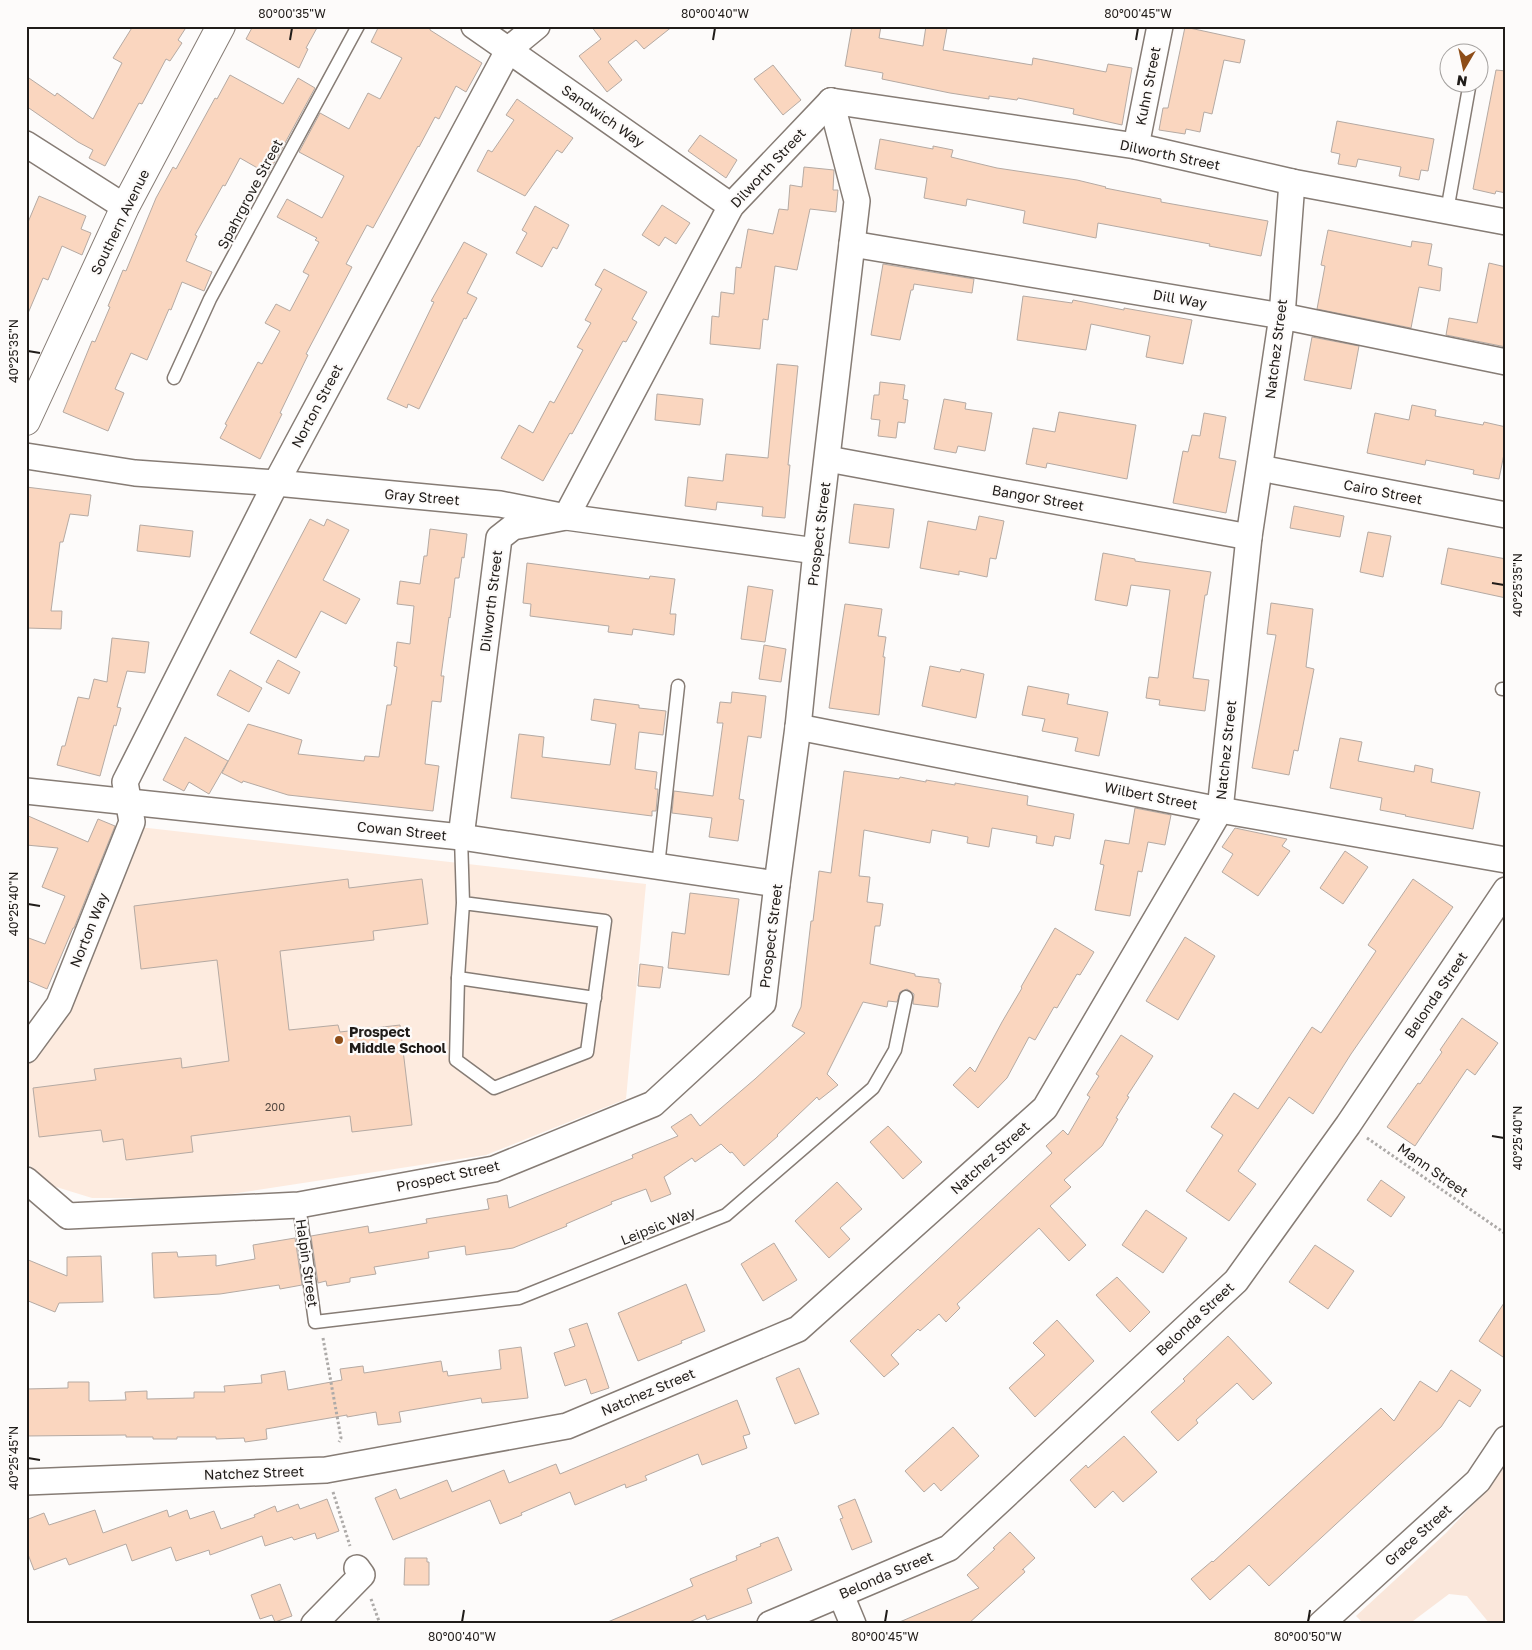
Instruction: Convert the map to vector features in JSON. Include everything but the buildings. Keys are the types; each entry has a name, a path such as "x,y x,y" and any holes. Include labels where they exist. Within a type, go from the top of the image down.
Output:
{"street":[{"name":"Southern Avenue","path":"26,421 125,207 221,26"},
{"name":"Sandwich Way","path":"474,26 731,206"},
{"name":"Norton Street","path":"129,802 126,782 276,483 509,49 537,26"},
{"name":"Kuhn Street","path":"1136,146 1160,26"},
{"name":"Dilworth Street","path":"461,837 498,538 513,527 566,516 731,206 830,101 1136,146 1292,182 1506,222"},
{"name":"Prospect Street","path":"26,1180 68,1216 299,1205 494,1169 653,1104 762,1003 798,726 816,550 857,201 830,101"},
{"path":"26,144 125,207"},
{"name":"Natchez Street","path":"26,1482 326,1470 567,1426 798,1329 1045,1108 1220,810 1249,537 1282,316 1292,182"},
{"name":"Dill Way","path":"852,244 1282,316 1506,362"},
{"name":"Gray Street","path":"26,456 135,473 276,483 500,504 566,516 816,550"},
{"name":"Bangor Street","path":"828,459 1249,537"},
{"name":"Cairo Street","path":"1260,468 1506,515"},
{"name":"Wilbert Street","path":"798,726 1220,810 1506,860"},
{"name":"Cowan Street","path":"26,791 461,837 776,884"},
{"name":"Norton Way","path":"26,1050 58,1004 132,822 129,802"},
{"name":"Belonda Street","path":"770,1624 949,1548 1236,1281 1348,1125 1506,890"},
{"name":"Grace Street","path":"1321,1624 1478,1481 1506,1439"},
{"path":"314,1624 359,1571"},
{"path":"841,1594 852,1624"}],"lane":[{"name":"Spahrgrove Street","path":"174,378 210,299 358,26"},
{"path":"1448,211 1468,92"},
{"path":"658,866 678,686"},
{"path":"461,837 463,902 458,978 456,1060 494,1088 587,1052 605,922 463,902"},
{"path":"458,978 595,998"},
{"name":"Leipsic Way","path":"315,1322 519,1298 726,1215 873,1088 895,1050 906,996"},
{"name":"Halpin Street","path":"299,1205 315,1322"}],"path":[{"name":"Mann Street","path":"1348,1125 1506,1234"},
{"path":"315,1322 324,1341 341,1438 326,1470 359,1571"}],"shaded area":[{"name":"Prospect Middle School","path":"139,827 646,884 626,1099 486,1155 205,1198 92,1198 53,1186 26,1162 26,1068 66,1012"},
{"path":"1506,1466 1506,1624 1490,1624 1467,1596 1449,1594 1409,1624 1364,1624 1356,1616 1446,1533"}],"place":[{"name":"Prospect Middle School","path":"339,1040"}]}
